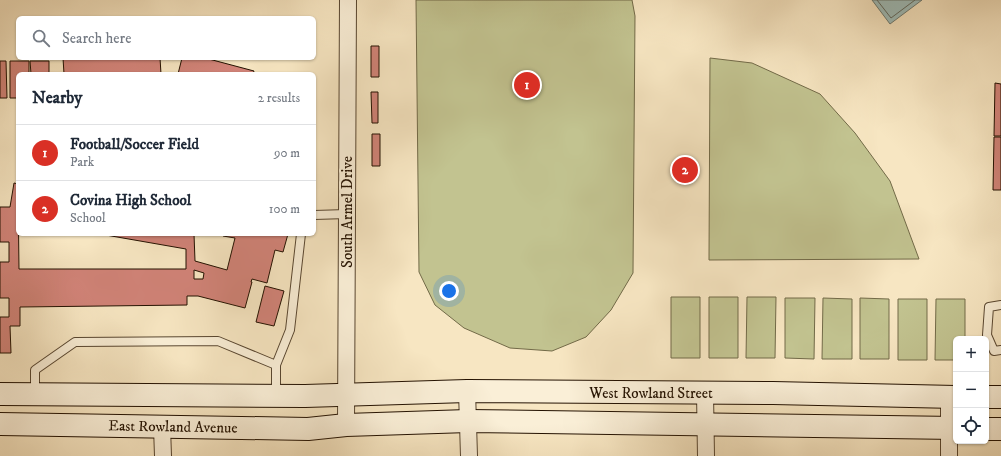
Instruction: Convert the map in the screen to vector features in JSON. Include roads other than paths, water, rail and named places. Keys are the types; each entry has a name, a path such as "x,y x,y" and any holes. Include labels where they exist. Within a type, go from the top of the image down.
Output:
{"main road":[{"name":"West Rowland Street","path":"346,395 467,391 773,393 953,397"},
{"name":"East Rowland Avenue","path":"0,394 276,396 346,395"},
{"path":"989,397 1001,398"},
{"name":"West Rowland Street","path":"346,425 468,422 953,428"},
{"name":"East Rowland Avenue","path":"0,424 308,429 346,425"},
{"path":"989,429 1001,429"}],"street":[{"name":"South Armel Drive","path":"346,425 348,0"},
{"path":"467,391 468,456"},
{"path":"705,393 706,456"},
{"path":"162,427 163,456"},
{"path":"949,456 953,428"}],"lane":[{"path":"316,216 347,214"},
{"path":"276,396 276,365 290,330 301,236"},
{"path":"1001,305 989,307 987,335 994,351 1001,350"},
{"path":"36,394 35,370 75,342 218,341 276,365"}],"water":[{"path":"872,0 922,0 890,24"}],"place":[{"name":"Football/Soccer Field","path":"527,85"},
{"name":"Covina High School","path":"685,170"}]}
